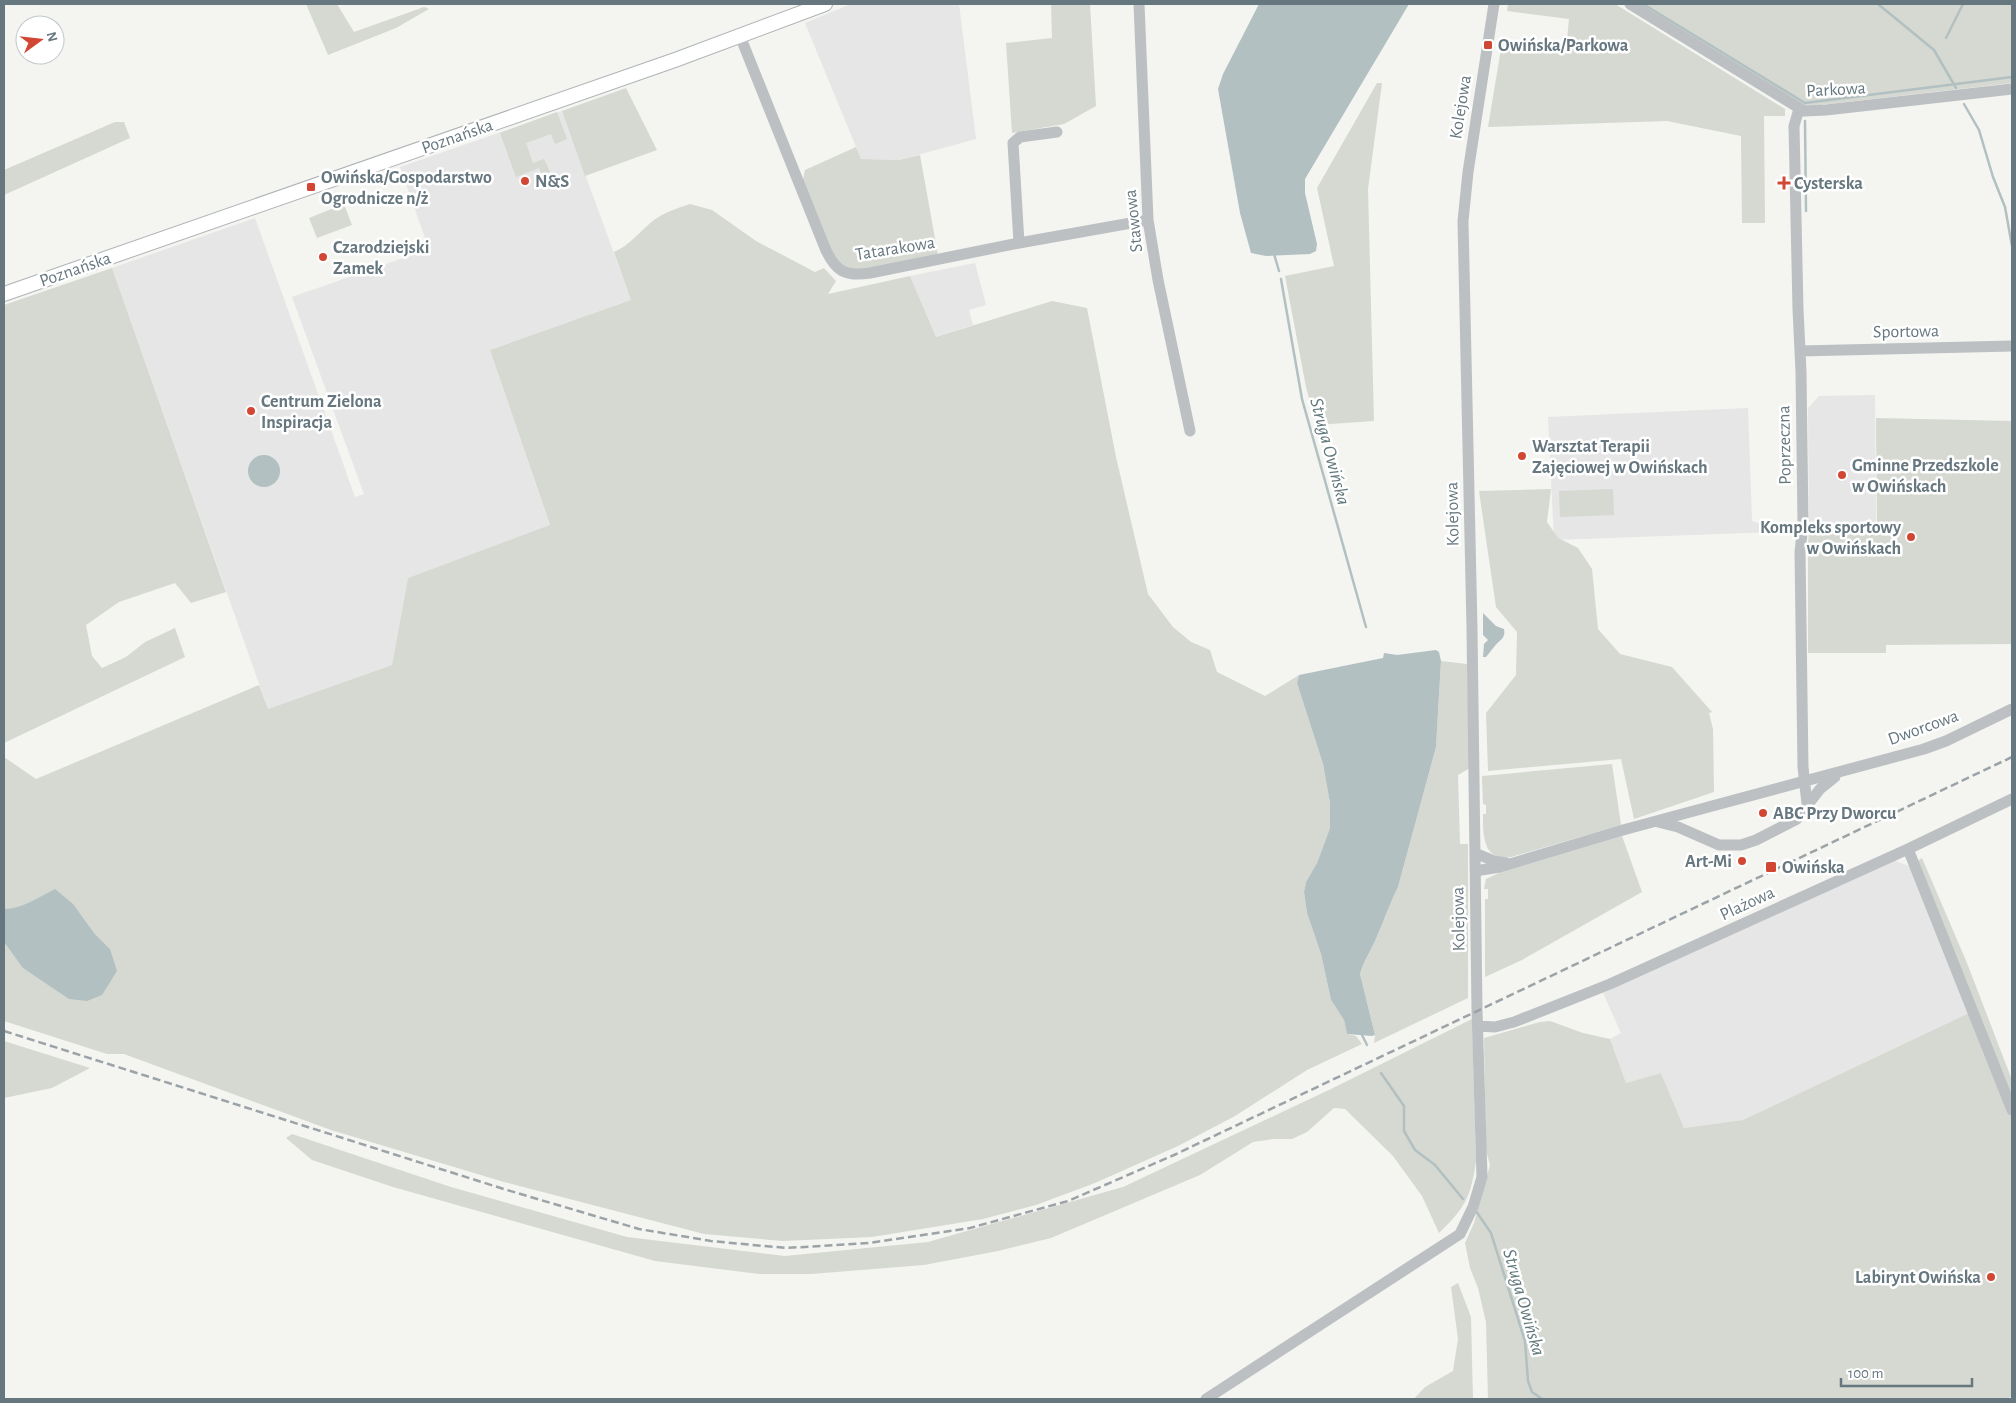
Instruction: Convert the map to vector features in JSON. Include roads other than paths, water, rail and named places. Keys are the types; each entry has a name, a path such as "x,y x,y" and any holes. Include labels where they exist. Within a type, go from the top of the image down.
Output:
{"main road":[{"name":"Poznańska","path":"4,294 740,36 825,4"}],"street":[{"name":"Stawowa","path":"1138,4 1148,220 1158,280 1190,431"},
{"name":"Kolejowa","path":"1206,1399 1460,1234 1473,1207 1482,1177 1463,220 1468,172 1494,4"},
{"name":"Parkowa","path":"1630,4 1799,109 1810,112 2012,89"},
{"name":"Tatarakowa","path":"740,36 825,248 836,267 847,273 862,274 1148,220"},
{"name":"Poprzeczna","path":"1799,109 1794,126 1803,528 1800,552 1804,781"},
{"path":"1019,243 1013,143 1020,137 1058,132"},
{"name":"Sportowa","path":"1800,351 2012,346"},
{"name":"Dworcowa","path":"1475,871 1500,867 1654,822 1843,772 1932,746 2012,709"},
{"name":"Dworcowa","path":"1654,822 1683,829 1719,845 1740,845 1791,822 1801,815 1823,786 1843,772"},
{"path":"1804,781 1808,804"},
{"path":"1789,785 1800,792 1808,804"},
{"name":"Plażowa","path":"1478,1026 1494,1028 1505,1025 1591,992 1908,849 2012,799"},
{"path":"1683,829 1682,822 1685,814"},
{"path":"1908,849 2012,1110"},
{"name":"Dworcowa","path":"1475,853 1494,861 1510,863"}],"waterway":[{"path":"1643,4 1805,103 2012,77"},
{"path":"1878,4 1934,50 1956,88"},
{"path":"1946,38 1963,4"},
{"path":"1964,104 1979,130 1993,177 2005,207 2012,246"},
{"path":"1805,121 1806,211"},
{"name":"Struga Owińska","path":"1274,254 1279,271"},
{"name":"Struga Owińska","path":"1281,279 1302,399 1366,627"},
{"path":"1361,1033 1367,1045"},
{"path":"1381,1073 1404,1106 1404,1131 1415,1150 1435,1165 1463,1199"},
{"name":"Struga Owińska","path":"1476,1211 1491,1233 1525,1341 1528,1381 1532,1392 1542,1399"}],"railway":[{"path":"4,1031 507,1190 639,1229 711,1241 786,1248 869,1243 970,1228 1068,1201 1174,1155 2012,757"}],"place":[{"name":"Owińska/Parkowa","path":"1488,45"},
{"name":"N&S","path":"525,181"},
{"name":"Cysterska","path":"1784,183"},
{"name":"Owińska/Gospodarstwo Ogrodnicze n/ż","path":"311,187"},
{"name":"Czarodziejski Zamek","path":"323,257"},
{"name":"Centrum Zielona Inspiracja","path":"251,411"},
{"name":"Warsztat Terapii Zajęciowej w Owińskach","path":"1522,456"},
{"name":"Gminne Przedszkole w Owińskach","path":"1842,475"},
{"name":"Kompleks sportowy w Owińskach","path":"1911,537"},
{"name":"ABC Przy Dworcu","path":"1763,813"},
{"name":"Art-Mi","path":"1742,861"},
{"name":"Owińska","path":"1771,867"},
{"name":"Labirynt Owińska","path":"1991,1277"}]}
